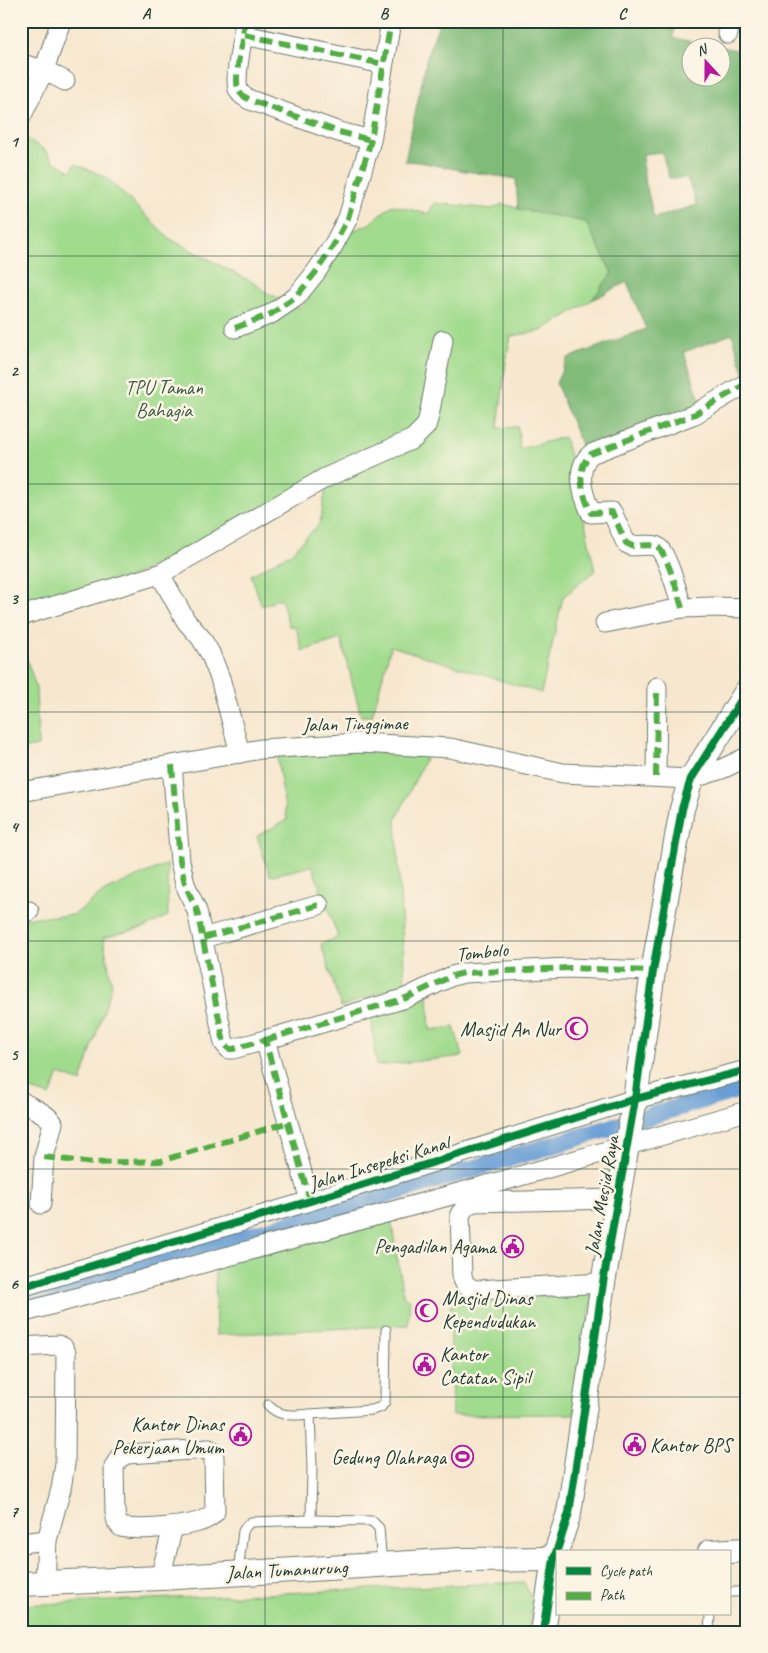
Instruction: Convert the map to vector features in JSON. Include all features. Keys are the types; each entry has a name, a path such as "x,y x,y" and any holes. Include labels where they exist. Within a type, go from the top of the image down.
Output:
{"street":[{"path":"21,117 44,70 61,21"},
{"path":"235,328 271,314 296,296 316,272 348,218 371,140 391,21"},
{"path":"371,140 339,132 250,100 242,95 238,89 237,76 244,28 383,64"},
{"path":"21,64 44,70 65,81"},
{"path":"21,616 160,574 325,478 414,439 426,426 429,416 443,340"},
{"path":"682,608 665,556 659,547 629,545 626,543 612,512 591,512 583,486 582,466 591,454 696,414 747,383"},
{"path":"160,574 186,621 201,638 210,653 220,678 240,753"},
{"path":"606,623 682,608 747,608"},
{"path":"656,777 657,687"},
{"name":"Jalan Mesjid Raya","path":"558,1550 569,1513 603,1283 628,1143 653,971 682,809 691,779 747,691"},
{"name":"Jalan Tinggimae","path":"21,792 261,749 360,743 450,748 563,772 691,779"},
{"path":"691,779 747,757"},
{"path":"172,766 180,861 185,884 197,911 202,938 319,905"},
{"name":"Tombolo","path":"202,938 226,1047 233,1049 406,998 446,979 464,973 568,968 653,971"},
{"path":"265,1040 310,1201"},
{"name":"Jalan Insepeksi Kanal","path":"21,1287 634,1102 747,1070"},
{"path":"21,1101 48,1117 53,1123 44,1157 41,1204"},
{"path":"21,1313 506,1180 628,1143 747,1111"},
{"path":"603,1283 477,1290 471,1288 463,1282 462,1276 460,1214 467,1205 474,1202 618,1199"},
{"path":"21,1348 58,1345 63,1347 66,1353 65,1464 62,1488 48,1540 45,1584"},
{"path":"209,1449 212,1451 214,1457 215,1512 203,1521 173,1527 124,1528 118,1522 115,1513 114,1467 119,1458 127,1454 209,1449"},
{"path":"160,1578 173,1527"},
{"path":"21,1543 48,1540"},
{"path":"730,1551 747,1550"},
{"name":"Jalan Mesjid Raya","path":"543,1632 553,1590 555,1559"},
{"name":"Jalan Tumanurung","path":"21,1584 160,1578 462,1560 555,1559"}],"lane":[{"path":"268,1405 273,1410 287,1415 372,1410 381,1407 385,1402 386,1330"},
{"path":"310,1414 312,1453 311,1520"},
{"path":"238,1573 244,1531 248,1523 311,1520 372,1521 380,1528 382,1565"},
{"path":"730,1592 747,1592"},
{"path":"710,1616 710,1632"}],"green space":[{"path":"440,21 675,21 673,38 680,39 680,88 730,88 730,49 747,52 747,376 745,376 732,334 684,352 701,404 584,452 556,383 568,358 646,329 627,282 592,300 612,273 586,222 518,209 516,179 405,161 428,53","holes":["662,152 669,178 687,178 697,205 654,218 644,176 643,154"]},
{"name":"TPU Taman Bahagia","path":"21,135 46,151 53,161 71,171 75,164 106,177 170,239 254,283 267,293 301,308 352,231 369,224 392,205 428,214 435,203 492,209 502,204 586,222 612,273 592,300 541,331 511,336 498,428 518,427 520,449 564,437 573,466 595,571 563,597 541,693 391,646 372,716 361,716 341,639 302,651 296,627 289,626 281,598 262,606 251,575 291,553 320,523 327,482 211,536 131,577 21,615"},
{"path":"21,641 36,688 38,746 21,749"},
{"path":"354,750 427,755 396,820 405,983 341,1007 321,944 338,937 312,866 270,876 257,836 287,820 277,757"},
{"path":"167,864 168,916 146,927 103,938 112,985 81,1082 59,1074 50,1096 21,1087 21,918 74,915 106,890"},
{"path":"428,995 430,1030 454,1027 463,1056 376,1066 371,1014"},
{"path":"391,1219 404,1297 410,1300 408,1325 216,1335 215,1265"},
{"path":"593,1291 574,1414 452,1415 450,1305"},
{"path":"524,1582 533,1603 528,1632 21,1632 21,1605"}],"waterway":[{"path":"24,1303 747,1087"}],"marked path":[{"path":"245,21 237,75 238,89 241,94 250,100 339,132 371,140"},
{"path":"235,328 271,314 296,297 316,272 348,218 371,140 391,21"},
{"path":"244,35 383,64"},
{"path":"682,608 672,574 660,549 654,545 632,546 626,543 612,512 591,513 583,490 581,475 583,467 591,454 695,414 747,383"},
{"path":"656,777 657,687"},
{"path":"172,765 180,861 185,884 197,911 224,1043 229,1049 233,1049 265,1040 310,1201"},
{"path":"203,938 319,905"},
{"path":"265,1040 406,998 452,976 464,973 568,968 653,971"},
{"path":"44,1157 93,1163 161,1161 289,1122"}],"cycle path":[{"path":"557,1550 569,1513 603,1283 635,1099 653,971 682,809 691,779 747,691"},
{"path":"21,1287 310,1201 635,1099 747,1070"},
{"path":"543,1632 556,1553"}],"place":[{"name":"Masjid An Nur","path":"577,1029"},
{"name":"Pengadilan Agama","path":"512,1246"},
{"name":"Masjid Dinas Kependudukan","path":"426,1310"},
{"name":"Kantor Catatan Sipil","path":"424,1365"},
{"name":"Kantor Dinas Pekerjaan Umum","path":"240,1435"},
{"name":"Kantor BPS","path":"634,1445"},
{"name":"Gedung Olahraga","path":"462,1457"}]}
